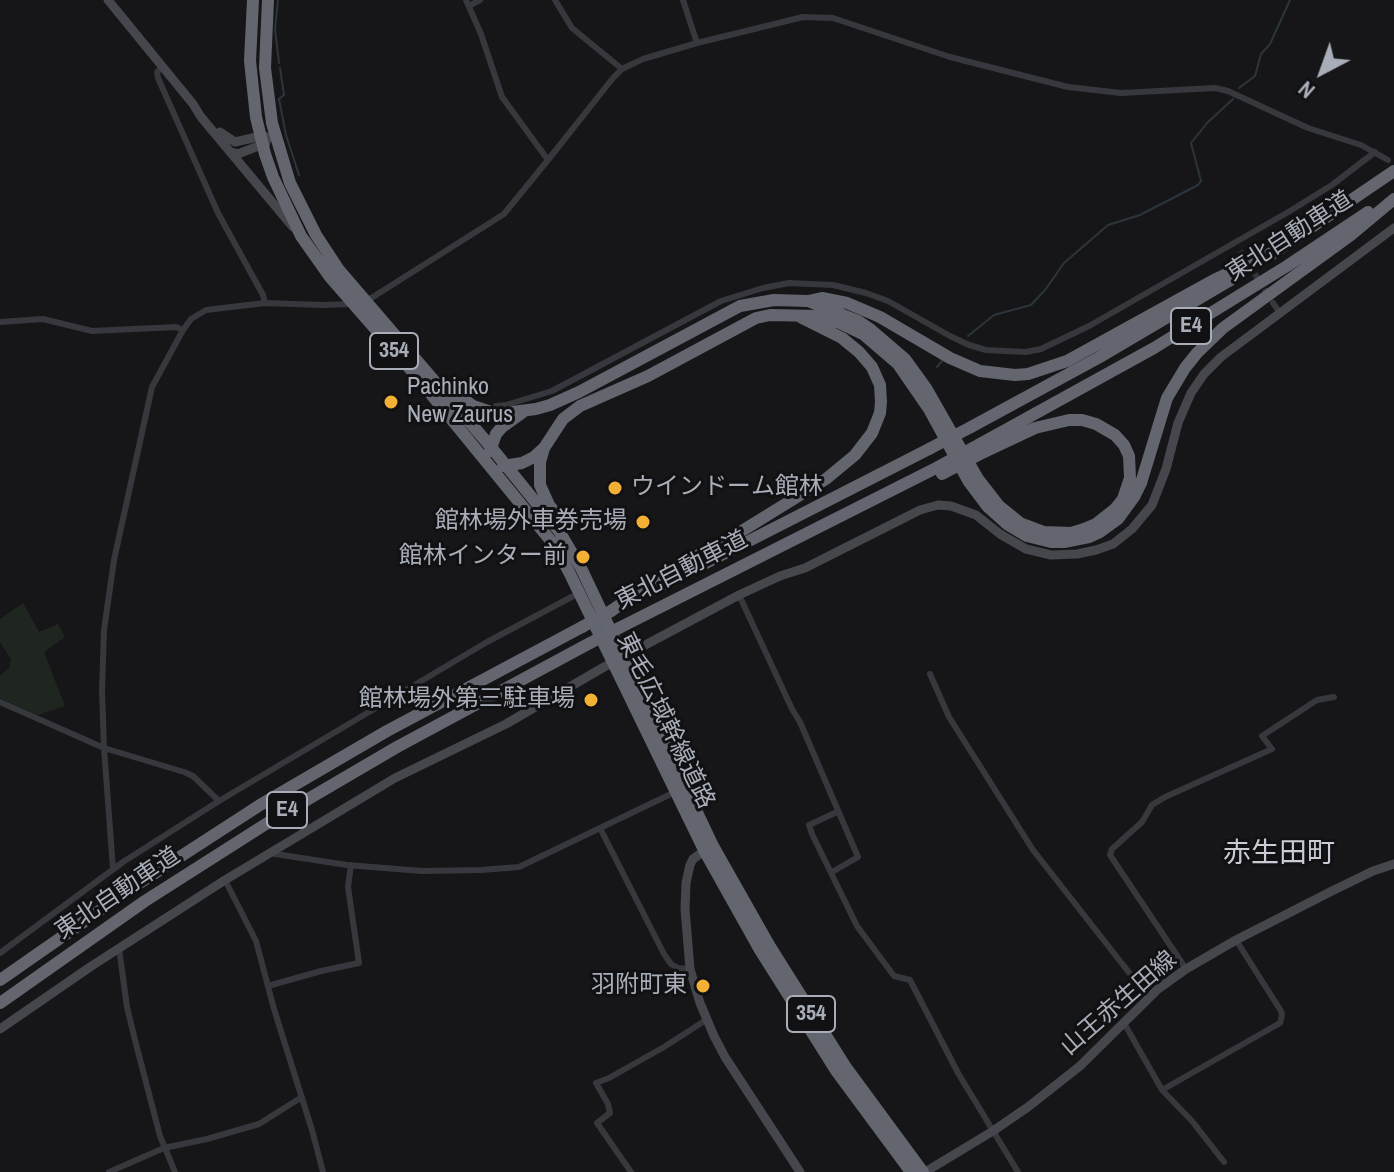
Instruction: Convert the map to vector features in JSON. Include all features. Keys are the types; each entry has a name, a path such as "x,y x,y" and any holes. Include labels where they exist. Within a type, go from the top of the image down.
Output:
{"highway":[{"name":"東毛広域幹線道路","path":"253,0 250,61 253,96 262,140 282,200 301,236 330,277 360,302 420,365 559,531 581,568 675,792 845,1066 924,1172"},
{"name":"東毛広域幹線道路","path":"268,0 265,76 276,138 305,217 360,302 555,546 618,660 760,950 837,1072 911,1172"},
{"name":"東北自動車道","path":"0,980 123,894 260,805 387,731 611,611 929,449 1098,358 1278,250 1391,166"},
{"name":"東北自動車道","path":"0,1003 145,901 279,815 422,733 590,643 803,534 982,448 1206,317 1394,197"},
{"path":"581,568 579,549 549,505 540,485 540,462 544,448 563,419 580,406 648,376 756,318 770,315 817,316 851,328 876,344 898,364 920,393 969,482 987,506 1007,524 1039,540 1051,542 1076,540 1100,532 1118,519 1141,483 1167,398 1197,353 1230,322 1351,235 1394,197"},
{"path":"420,365 473,406 491,412 523,412 550,405 579,392 740,306 774,300 808,301 822,298 857,306 950,358 980,371 1028,374 1067,361 1214,280 1278,250"},
{"path":"808,301 858,321 895,348 926,388 978,479 999,506 1020,523 1044,532 1071,533 1084,529 1115,509 1123,499 1130,478 1129,456 1124,445 1115,435 1082,420 1050,423 982,448"},
{"path":"611,611 666,573 826,479 855,455 872,433 881,402 880,385 872,367 842,338 797,316"},
{"path":"523,412 496,434 489,464 507,466 527,462 544,448"}],"street":[{"path":"108,0 301,236"},
{"path":"480,0 468,3 502,97 548,160"},
{"path":"555,0 572,28 622,69"},
{"path":"683,0 697,43"},
{"path":"113,869 104,748 104,630 114,560 152,387 183,330 191,319 206,310 265,303 322,305 360,302 504,214 622,69 643,59 789,19 826,16 950,57 1068,87 1121,93 1215,88 1228,91 1298,123 1361,145 1391,166"},
{"path":"162,67 157,72 158,78 218,213 265,303"},
{"path":"193,104 229,139 241,142 276,138"},
{"path":"230,150 238,154 262,140"},
{"path":"496,406 552,391 721,301 789,283 833,285 866,293 888,301 960,341 986,350 1026,352 1041,349 1089,326 1332,185 1375,152"},
{"path":"0,1029 267,853 395,778 506,724 739,595 805,568 920,510 938,505 951,506 976,515 1026,549 1051,555 1077,554 1113,544 1132,529 1152,505 1166,469 1178,423 1191,393 1204,374 1221,357 1394,228"},
{"path":"1234,242 1240,251"},
{"path":"1273,303 1280,313"},
{"path":"0,322 43,319 92,331 176,327 183,330"},
{"path":"0,953 113,869 219,801 490,640 579,593"},
{"path":"739,595 800,722 858,857 832,872"},
{"path":"930,674 949,717 1033,850 1149,998"},
{"path":"1186,969 1110,855 1112,849 1142,822 1152,805 1272,749 1262,736 1317,700 1334,697"},
{"path":"0,702 104,748 193,776 219,801"},
{"path":"267,853 422,871 519,867 675,792"},
{"path":"837,812 809,825 857,926 894,976 910,980 958,1073 1018,1172"},
{"path":"600,828 664,954 671,964 690,969"},
{"path":"709,848 693,859 686,883 690,969 706,1020 725,1057 800,1172"},
{"name":"山王赤生田線","path":"924,1172 1028,1107 1080,1066 1149,998 1186,969 1351,881 1394,864"},
{"path":"268,986 359,963 348,887 351,865"},
{"path":"225,880 256,941 323,1172"},
{"path":"1162,1090 1280,1023 1281,1011 1236,940"},
{"path":"119,948 130,1021 164,1148 175,1172"},
{"path":"631,1172 597,1123 610,1113 596,1083 650,1055 706,1020"},
{"path":"1124,1023 1162,1090 1192,1121 1224,1162"},
{"path":"109,1172 164,1148 259,1124 302,1097"}],"shaded area":[{"path":"23,603 39,632 58,624 65,637 44,652 65,706 38,715 0,698 0,676 9,668 11,659 0,642 0,619"}],"waterway":[{"path":"278,0 275,29 279,63"},
{"path":"1239,88 1255,76 1261,54 1270,44 1290,0"},
{"path":"280,68 284,95 279,99 299,175"},
{"path":"968,336 994,315 1031,305 1064,263 1108,225 1140,215 1198,185 1201,181 1191,143 1233,99"},
{"path":"937,367 942,361"}],"tunnel":[{"path":"1240,251 1269,296"}],"place":[{"name":"Pachinko New Zaurus","path":"391,402"},
{"name":"ウインドーム館林","path":"615,488"},
{"name":"館林場外車券売場","path":"643,522"},
{"name":"館林インター前","path":"583,557"},
{"name":"館林場外第三駐車場","path":"591,700"},
{"name":"羽附町東","path":"703,986"}],"district":[{"name":"赤生田町","path":"1279,854"}]}
